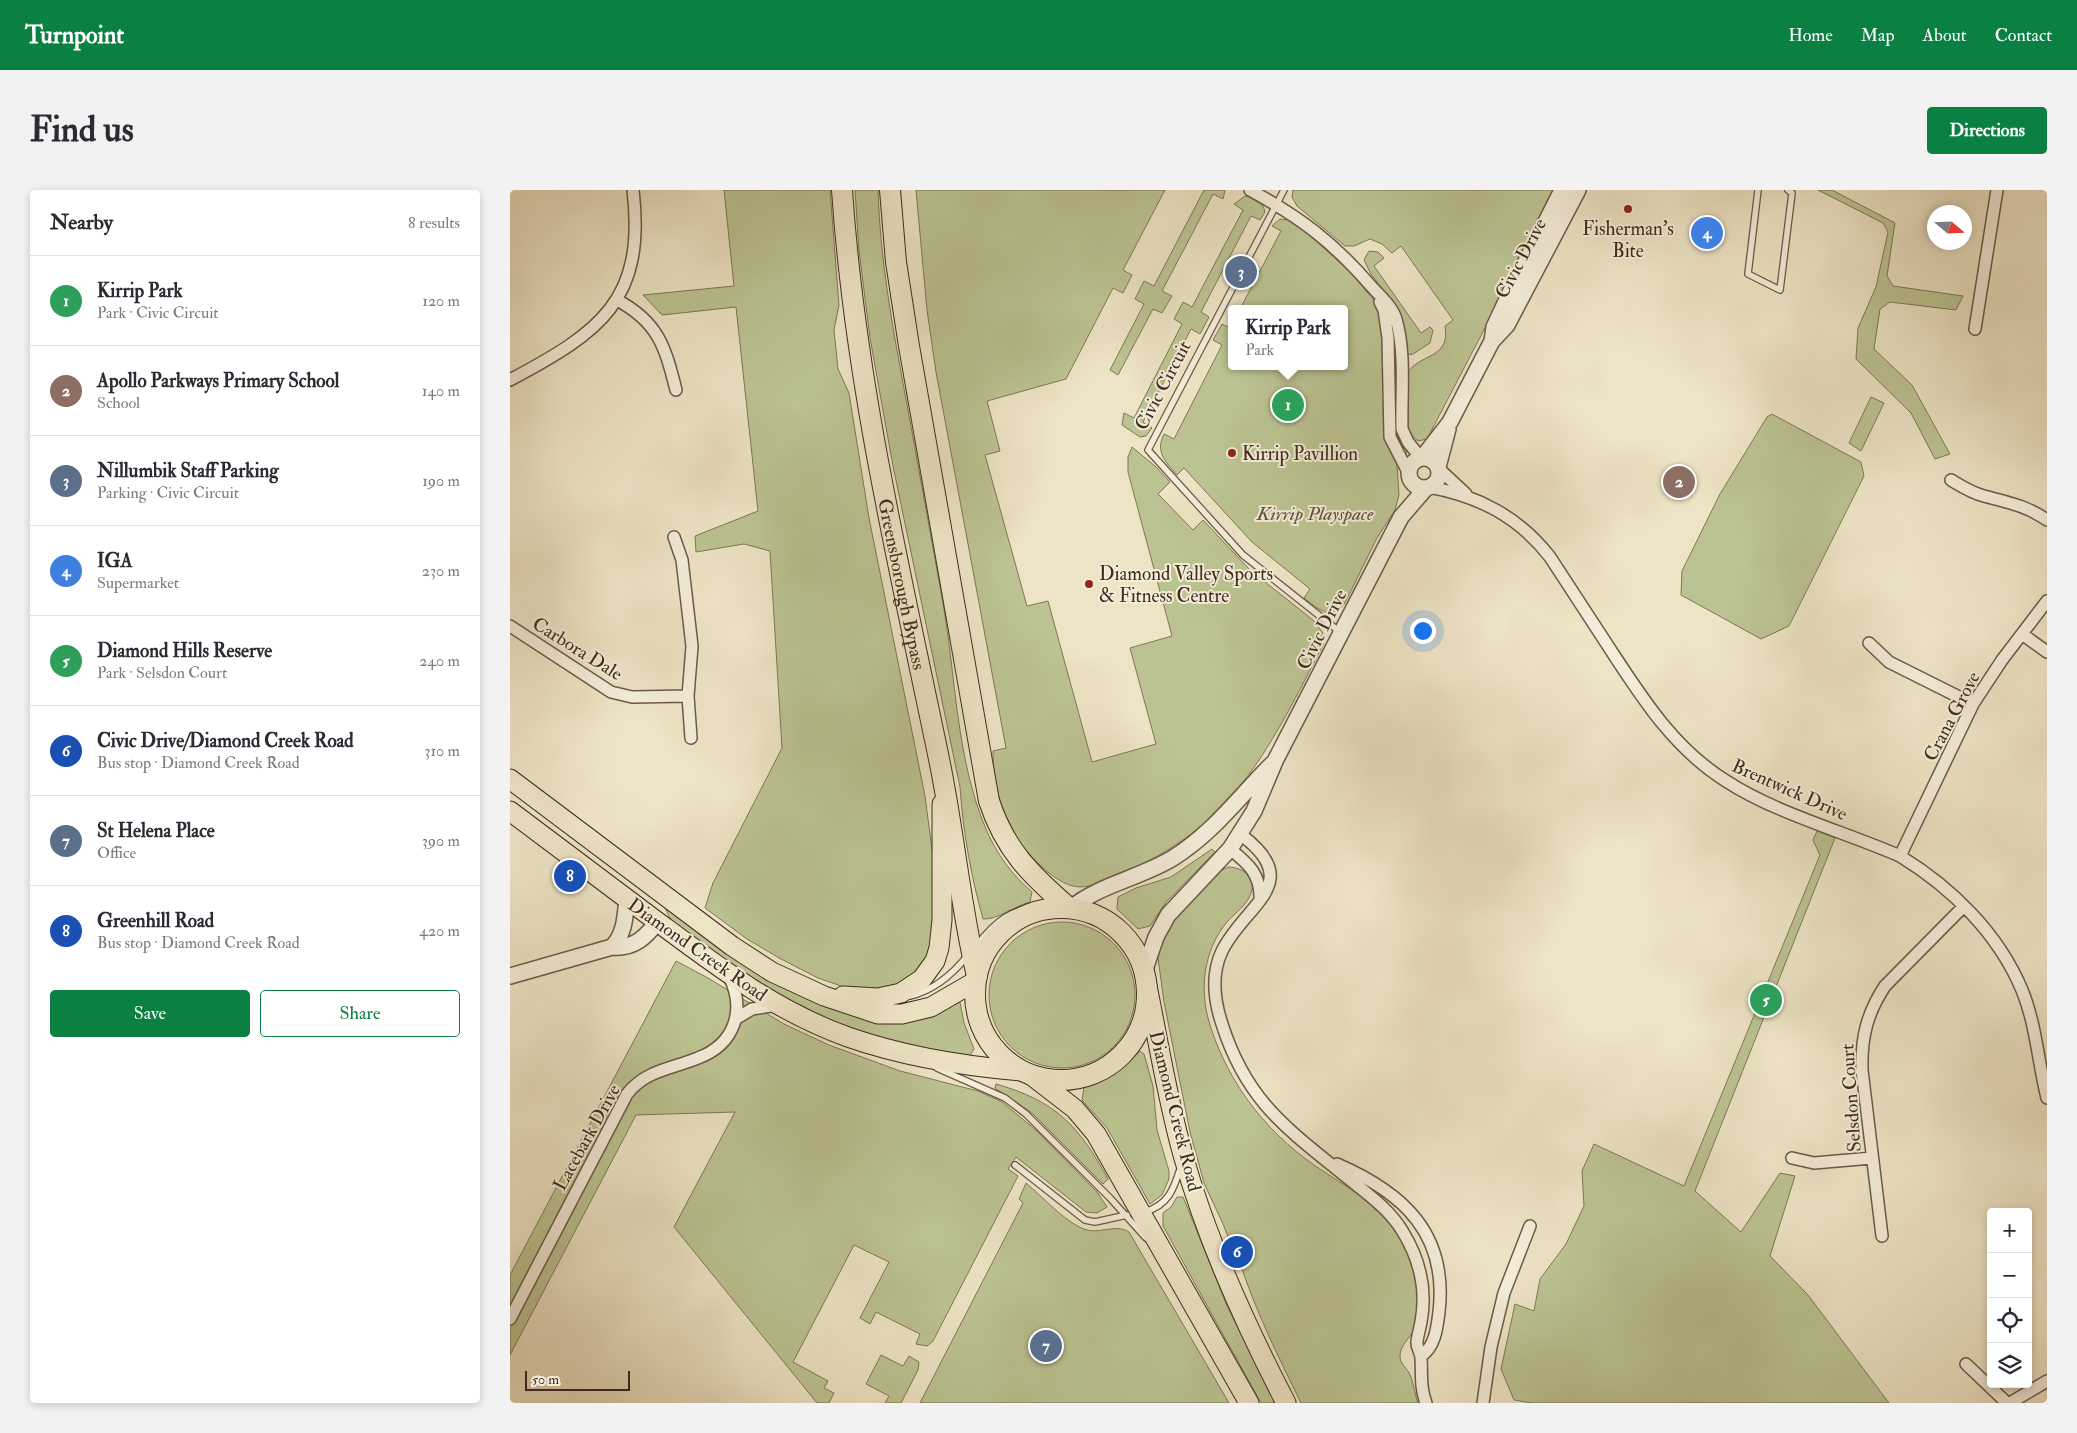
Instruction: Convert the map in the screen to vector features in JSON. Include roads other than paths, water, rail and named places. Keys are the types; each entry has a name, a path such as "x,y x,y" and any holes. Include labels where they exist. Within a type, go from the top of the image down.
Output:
{"highway":[{"name":"Greensborough Bypass","path":"842,190 850,287 864,386 878,467 943,779 977,979"},
{"path":"890,190 896,262 908,346 988,802 999,830 1017,859 1070,908"},
{"path":"1070,908 1098,916 1121,932 1133,947 1145,977 1145,1010 1141,1024 1127,1049 1105,1068 1078,1078 1050,1079 1026,1073 999,1053 982,1028 976,1009 977,979 984,955 999,935 1019,919 1042,910 1070,908"}],"main road":[{"name":"Diamond Creek Road","path":"510,779 664,896 756,962 824,996 878,1014 902,1014 930,1007 977,979"},
{"path":"824,996 883,997 906,991 917,984 926,974 938,954 942,920 941,838 943,779"},
{"name":"Diamond Creek Road","path":"510,811 728,974 778,1004 847,1036 907,1055 974,1067 1026,1073"},
{"path":"658,922 662,913 664,896"},
{"name":"Diamond Creek Road","path":"1145,977 1184,1157 1227,1277 1263,1358 1286,1403"},
{"path":"1026,1073 1075,1109 1091,1126 1114,1161 1134,1214 1174,1270 1249,1403"}],"street":[{"path":"510,380 582,338 598,324 617,300 628,276 635,248 636,224 633,190"},
{"path":"1250,190 1306,223 1329,242 1372,287 1395,317 1401,358 1402,429 1408,442 1422,458 1431,460 1438,468 1436,482 1427,488 1414,484 1390,437 1388,338 1384,310 1372,287"},
{"name":"Civic Drive","path":"1492,341 1494,327 1503,306 1562,190"},
{"name":"Civic Drive","path":"1422,458 1450,422 1492,341 1508,325 1578,190"},
{"path":"1975,329 1997,190"},
{"path":"617,300 637,311 659,336 667,353 676,390"},
{"name":"Civic Drive","path":"1438,468 1450,422"},
{"path":"1408,472 1411,464 1422,458"},
{"name":"Brentwick Drive","path":"1438,468 1467,496"},
{"name":"Civic Drive","path":"1402,517 1408,472"},
{"path":"1951,480 1982,496 2013,502 2028,508 2047,520"},
{"name":"Civic Drive","path":"1145,977 1156,937 1168,915 1230,849 1240,834 1265,789 1276,759 1402,517 1427,488"},
{"name":"Brentwick Drive","path":"1427,488 1467,496 1507,515 1539,543 1654,715 1676,740 1709,769 1727,782 1772,804 1900,856 1920,868 1964,906 1991,936 2007,960 2022,991 2032,1023 2047,1098"},
{"path":"674,537 682,560 692,646 688,696 691,738"},
{"name":"Crana Grove","path":"1900,856 1974,704 2047,601"},
{"name":"Carbora Dale","path":"510,626 611,692 632,696 688,696"},
{"path":"2022,634 2047,652"},
{"path":"1869,644 1889,662 1974,704"},
{"name":"Civic Drive","path":"1070,908 1092,894 1134,878 1173,858 1221,820 1276,759"},
{"path":"1221,820 1256,846 1269,865 1270,878 1260,900 1222,951 1215,978 1218,1009 1237,1062 1257,1095 1292,1134 1384,1207 1403,1231 1413,1249 1420,1266 1423,1284 1424,1301 1417,1349 1421,1356 1420,1378 1426,1403"},
{"path":"1208,831 1252,868 1260,884 1260,900"},
{"path":"612,948 618,942 623,930 627,899"},
{"name":"Selsdon Court","path":"1882,1236 1862,1070 1862,1044 1870,1013 1876,999 1897,972 1964,906"},
{"path":"510,976 612,948 627,947 638,943 658,922"},
{"path":"728,974 737,998 737,1018"},
{"path":"737,1018 752,1009 778,1004"},
{"name":"Lacebark Drive","path":"510,1319 627,1094 649,1075 698,1058 716,1048 737,1018"},
{"path":"1792,1158 1814,1164 1872,1158"},
{"path":"1325,1159 1370,1179 1400,1199 1424,1231 1438,1269 1440,1302 1433,1343 1428,1352 1421,1356"},
{"path":"1483,1403 1490,1355 1502,1301 1530,1226"},
{"path":"1966,1364 2009,1403 2047,1380"}],"lane":[{"name":"Civic Circuit","path":"1284,190 1148,450 1243,555 1342,633"},
{"path":"1758,190 1748,274 1780,290 1792,193 1788,190"},
{"path":"883,997 906,997 931,988 949,977 993,926 1003,918 1026,908 1042,910"},
{"path":"907,1055 997,1094 1019,1108 1134,1214"},
{"path":"1015,1165 1085,1220 1095,1222 1134,1214 1159,1206 1170,1197 1184,1157"}],"place":[{"name":"Fisherman's Bite","path":"1628,209"},
{"name":"IGA","path":"1707,233"},
{"name":"Nillumbik Staff Parking","path":"1241,272"},
{"name":"Kirrip Park","path":"1288,405"},
{"name":"Kirrip Pavillion","path":"1232,453"},
{"name":"Apollo Parkways Primary School","path":"1679,482"},
{"name":"Diamond Valley Sports & Fitness Centre","path":"1089,584"},
{"name":"Greenhill Road","path":"570,876"},
{"name":"Diamond Hills Reserve","path":"1766,1000"},
{"name":"Civic Drive/Diamond Creek Road","path":"1237,1252"},
{"name":"St Helena Place","path":"1046,1346"}],"park label":[{"name":"Kirrip Playspace","path":"1315,513"}]}
